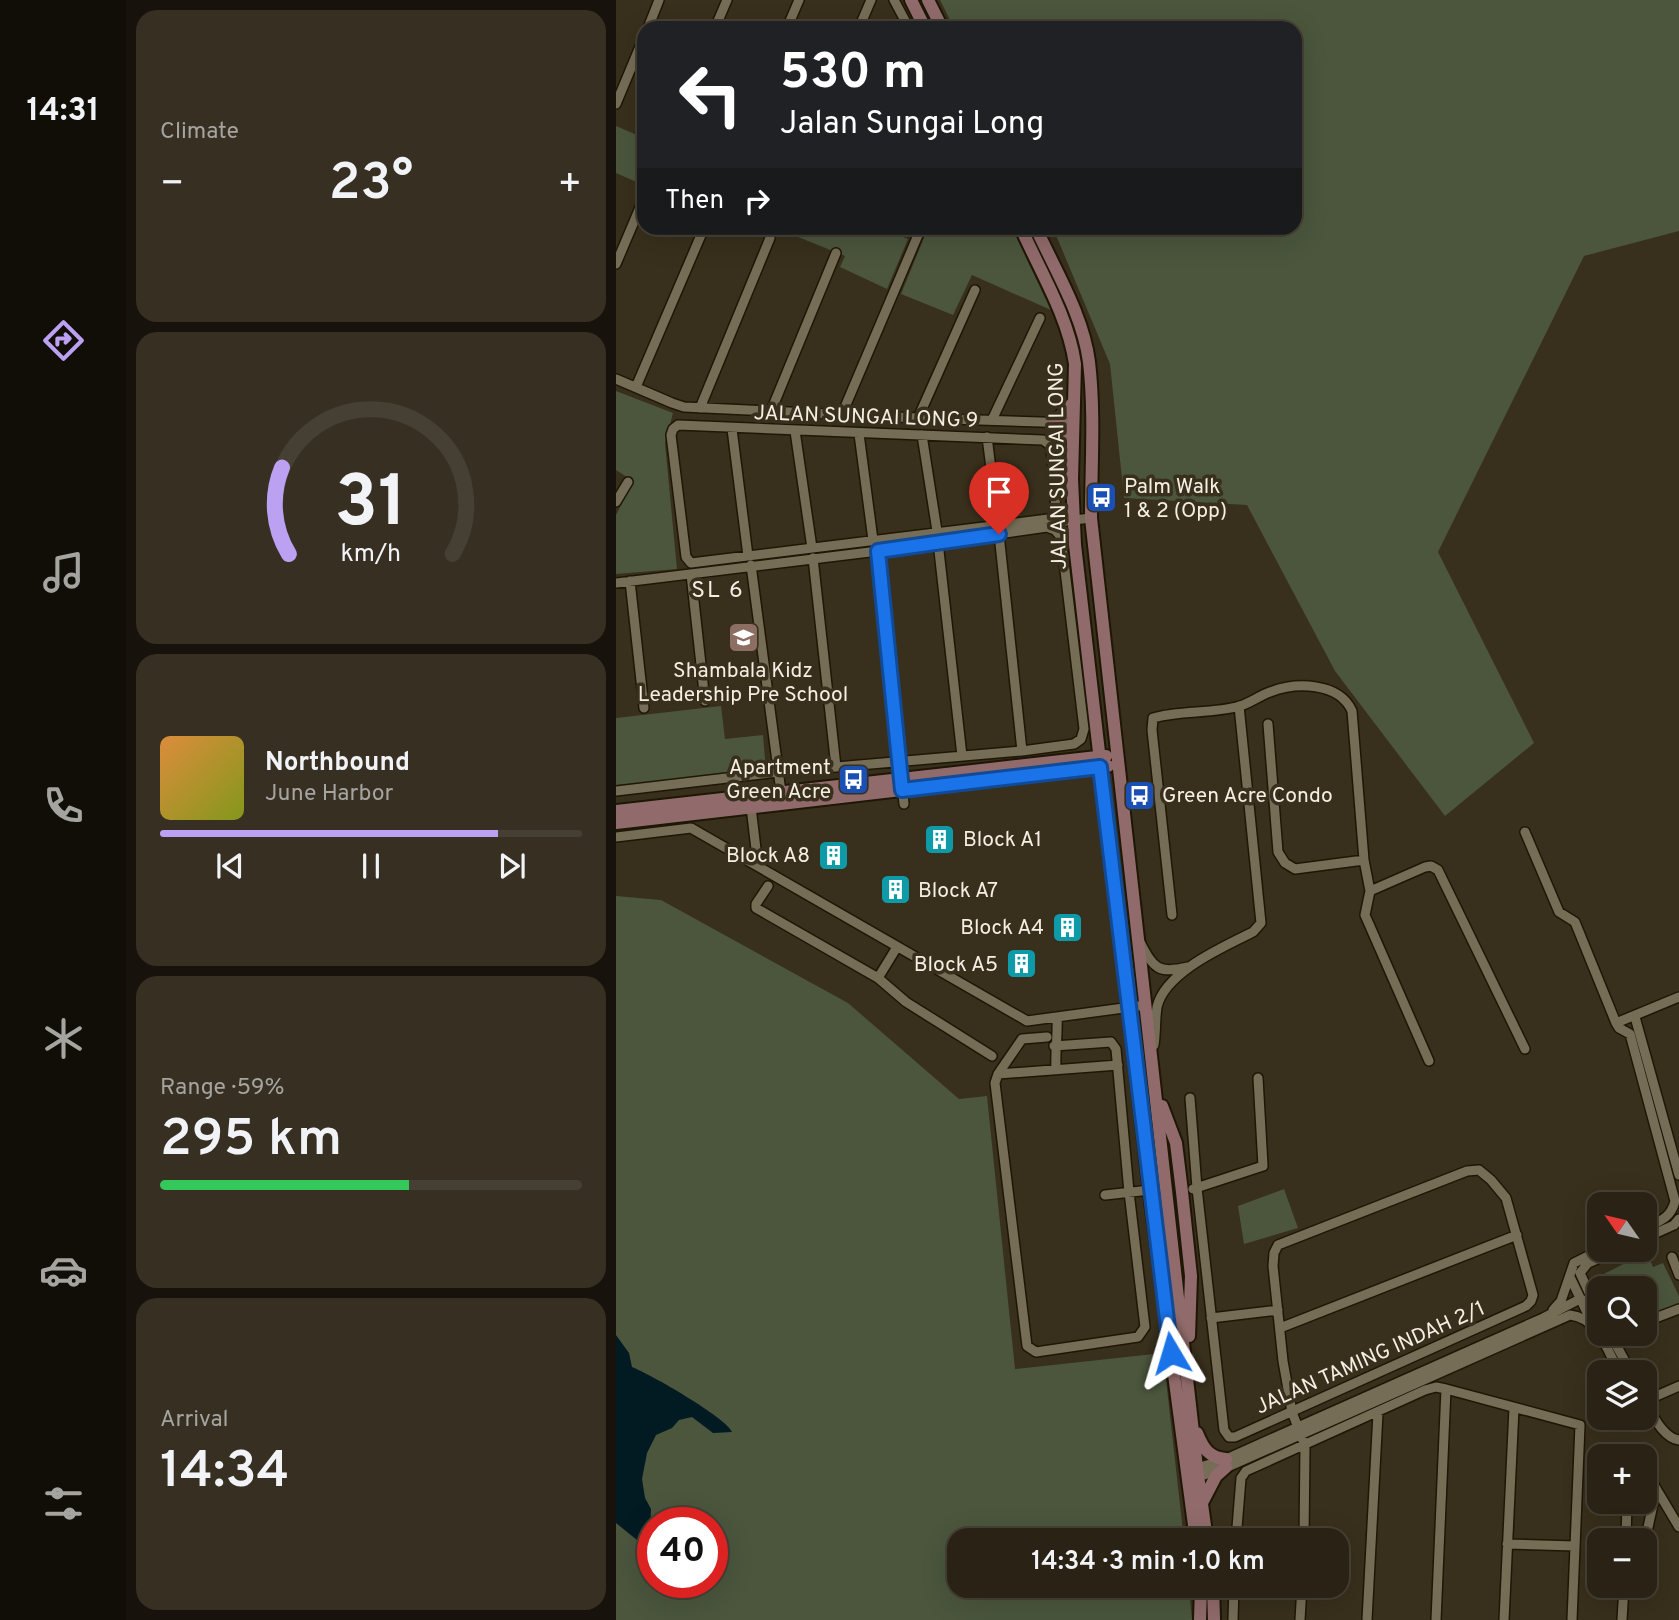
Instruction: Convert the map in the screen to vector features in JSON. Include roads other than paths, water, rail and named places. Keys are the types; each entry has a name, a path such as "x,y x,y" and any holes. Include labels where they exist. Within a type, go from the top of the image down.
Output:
{"street":[{"path":"651,21 659,0"},
{"path":"718,21 727,0"},
{"path":"790,21 799,0"},
{"path":"862,21 871,0"},
{"path":"894,0 905,21"},
{"path":"911,0 922,21"},
{"path":"928,0 938,21"},
{"path":"616,104 637,54"},
{"path":"616,264 637,214"},
{"path":"636,387 701,235"},
{"path":"842,414 918,235"},
{"name":"JALAN SUNGAI LONG","path":"1024,235 1073,347 1073,520 1150,1195 1184,1461 1193,1475 1202,1504 1201,1528"},
{"name":"JALAN SUNGAI LONG","path":"1039,235 1078,318 1089,361 1091,518 1193,1420 1193,1475 1200,1528"},
{"path":"700,408 770,239"},
{"path":"771,411 836,253"},
{"path":"918,418 975,290"},
{"path":"992,420 1040,318"},
{"path":"616,379 672,403 700,408 1073,423 1083,430 1092,443"},
{"path":"1073,423 1081,418 1091,402"},
{"path":"1055,422 1073,403"},
{"path":"1055,422 1073,438"},
{"name":"JALAN SUNGAI LONG 9","path":"749,561 688,561 671,435 678,425 1043,440 1051,446 1056,517"},
{"path":"732,429 780,792"},
{"path":"795,431 813,553 836,767"},
{"path":"859,434 873,540"},
{"path":"922,435 937,531"},
{"path":"987,437 998,523"},
{"path":"616,502 628,482"},
{"path":"616,583 691,574 749,561 813,553 873,540 937,531 1056,517 1057,522 1091,518"},
{"path":"616,792 778,772 1023,751 1074,744 1083,737 1061,537 1055,530 1047,527 878,551 813,553"},
{"path":"999,534 1023,751"},
{"path":"938,542 962,756"},
{"path":"878,551 904,804"},
{"path":"691,574 705,701"},
{"path":"630,581 645,708"},
{"path":"1172,915 1152,730 1153,718 1239,706 1269,692 1289,687 1323,688 1335,692 1347,700 1352,711 1364,860 1370,891 1365,915 1429,1061"},
{"path":"1094,701 1111,698"},
{"path":"1152,1058 1157,1006 1165,990 1189,967 1253,932 1261,923 1239,706"},
{"path":"1268,724 1278,852 1285,863 1295,869 1364,860"},
{"path":"616,823 751,807 901,784 1118,760"},
{"path":"616,811 780,792 901,784"},
{"path":"751,807 758,866"},
{"path":"616,838 691,828 1027,1021 1146,1005"},
{"path":"1525,832 1559,912 1575,922 1616,1023 1621,1030 1630,1034 1675,1200 1673,1210 1657,1222"},
{"path":"1370,891 1425,867 1432,866 1438,870 1524,1049"},
{"path":"768,886 756,908 878,978 906,1002 992,1056"},
{"path":"1138,938 1152,965 1161,970 1172,971 1189,967"},
{"path":"878,978 897,947"},
{"path":"1616,1023 1679,997"},
{"path":"1056,1069 1054,1046 1058,1038 1057,1017"},
{"path":"1635,1017 1679,1175"},
{"path":"1046,1018 1046,1037 1054,1046"},
{"path":"1046,1037 1022,1039 998,1074 995,1083 1027,1346 1036,1352 1138,1337 1145,1327 1116,1049 1111,1042 1054,1046"},
{"path":"998,1074 1118,1065"},
{"path":"1182,1192 1263,1166 1258,1078"},
{"path":"1155,1087 1176,1143 1182,1192 1191,1276 1188,1382"},
{"path":"1190,1098 1211,1318 1278,1310"},
{"path":"1280,1328 1517,1235 1506,1198 1479,1170 1467,1171 1278,1245 1273,1253 1280,1328 1292,1412 1305,1446 1304,1528"},
{"path":"1105,1195 1129,1192 1150,1195"},
{"path":"1131,1203 1150,1195"},
{"path":"1657,1233 1674,1225 1679,1219"},
{"name":"JALAN TAMING INDAH 2/1","path":"1211,1318 1224,1430 1229,1437 1235,1437 1526,1306 1533,1296 1517,1235"},
{"path":"1543,1318 1561,1301 1574,1263 1587,1256"},
{"path":"1672,1257 1679,1275"},
{"path":"1587,1304 1580,1273 1583,1266 1592,1262"},
{"path":"1570,1277 1586,1301"},
{"path":"1193,1475 1570,1315 1586,1301"},
{"path":"1299,1431 1543,1318 1586,1301"},
{"path":"1657,1317 1679,1309"},
{"path":"1570,1315 1587,1321"},
{"path":"1657,1395 1679,1385"},
{"path":"1237,1528 1242,1474 1425,1390 1436,1387 1446,1389 1580,1425 1572,1620"},
{"path":"1436,1620 1446,1389"},
{"path":"1504,1620 1514,1408"},
{"path":"1367,1620 1378,1413"},
{"path":"1657,1419 1672,1439 1679,1440"},
{"path":"1193,1420 1207,1452 1226,1463"},
{"path":"1202,1504 1209,1486 1226,1463"},
{"path":"1657,1493 1679,1527"},
{"path":"1507,1544 1575,1546"},
{"path":"1200,1620 1201,1598"},
{"path":"1213,1598 1214,1620"},
{"path":"1233,1620 1234,1598"},
{"path":"1300,1620 1301,1598"},
{"path":"1622,1620 1623,1598"}],"water":[{"path":"616,1335 629,1353 632,1367 703,1407 732,1432 713,1433 692,1417 679,1420 672,1428 656,1435 647,1453 642,1479 645,1498 650,1507 637,1507 637,1540 616,1523"}],"place":[{"name":"Palm Walk 1 & 2 (Opp)","path":"1101,498"},
{"name":"Shambala Kidz Leadership Pre School","path":"743,638"},
{"name":"Apartment Green Acre","path":"854,779"},
{"name":"Green Acre Condo","path":"1139,795"},
{"name":"Block A1","path":"940,839"},
{"name":"Block A8","path":"833,855"},
{"name":"Block A7","path":"895,890"},
{"name":"Block A4","path":"1067,927"},
{"name":"Block A5","path":"1021,964"}],"district":[{"name":"SL 6","path":"718,589"}]}
